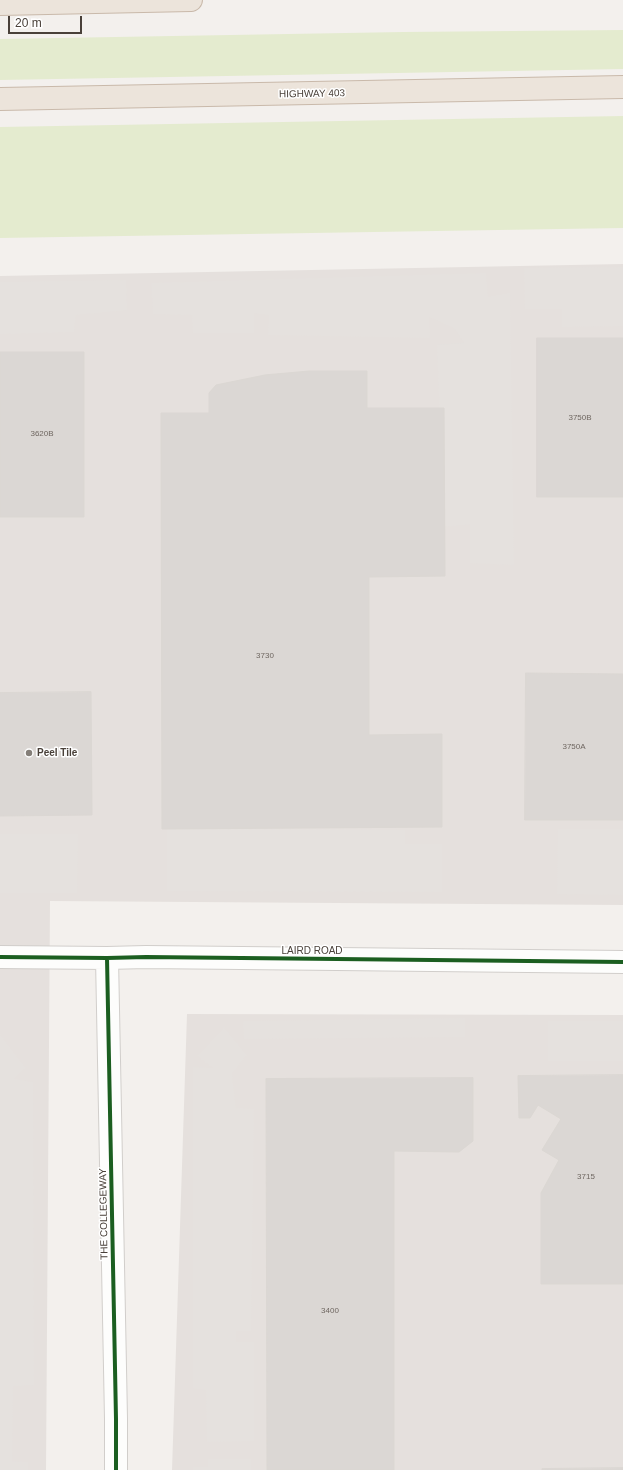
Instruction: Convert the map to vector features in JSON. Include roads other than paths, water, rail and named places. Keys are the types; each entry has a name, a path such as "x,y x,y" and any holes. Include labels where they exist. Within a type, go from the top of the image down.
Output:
{"highway":[{"path":"0,4 190,0"},
{"name":"HIGHWAY 403","path":"0,99 623,87"}],"street":[{"name":"LAIRD ROAD","path":"0,957 153,957 623,962"},
{"name":"THE COLLEGEWAY","path":"107,958 116,1470"}],"place":[{"name":"Peel Tile","path":"29,753"}]}
